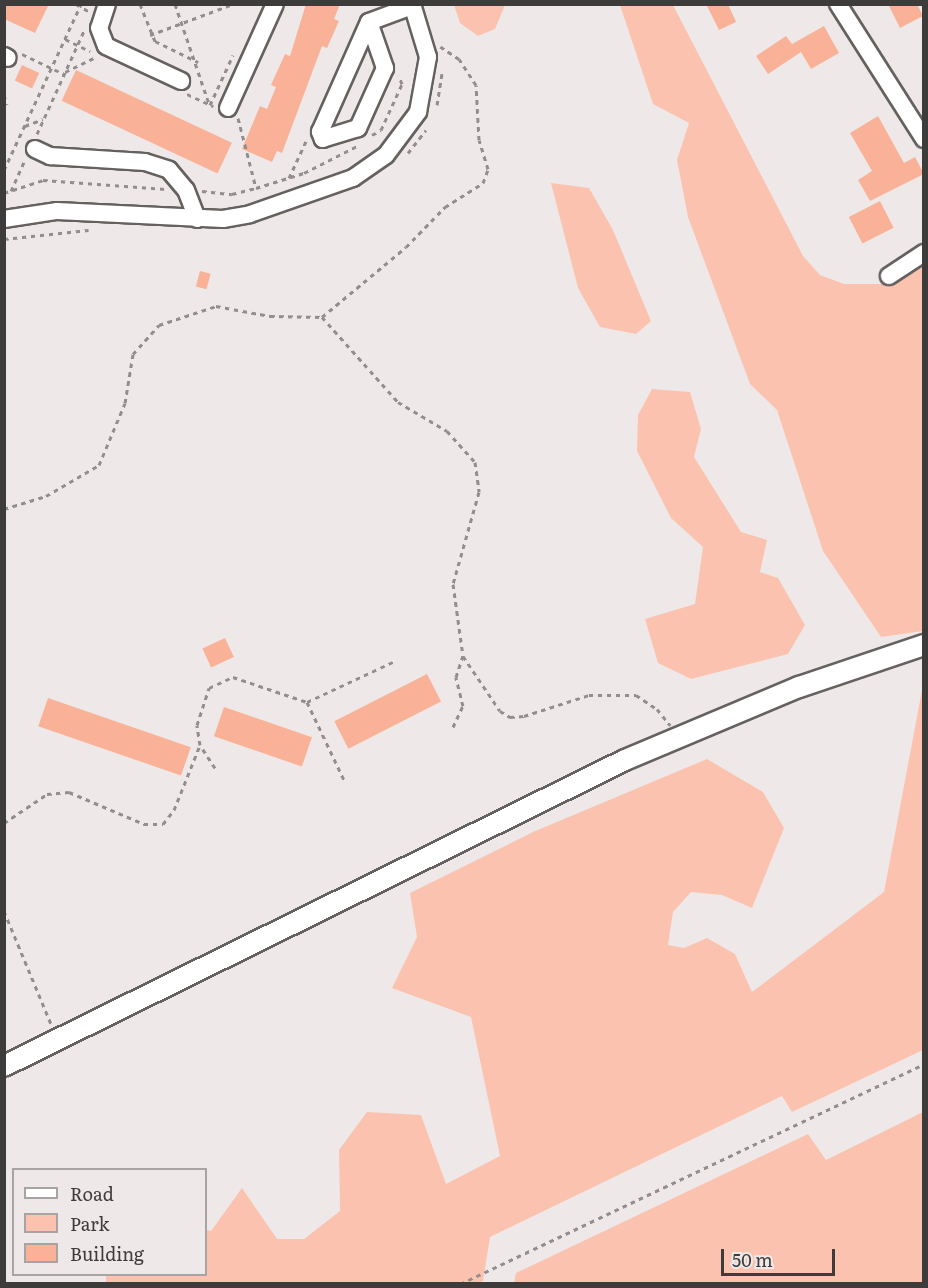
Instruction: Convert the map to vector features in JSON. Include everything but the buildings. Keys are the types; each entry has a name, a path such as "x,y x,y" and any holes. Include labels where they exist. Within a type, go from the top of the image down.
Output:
{"main road":[{"path":"4,1066 679,737 799,687 924,645"}],"street":[{"path":"107,4 99,28 106,46 178,85"},
{"path":"226,110 275,4"},
{"path":"838,4 924,139"},
{"path":"4,219 57,211 196,219 250,214 353,178 386,155 418,111 432,37 412,5 369,22 320,132 323,140 358,128 386,68 369,22"},
{"path":"33,146 50,156 157,165 180,179 196,219"},
{"path":"889,276 924,253"}],"path":[{"path":"76,4 92,13"},
{"path":"10,191 33,146 96,4"},
{"path":"140,4 150,35 160,45 198,62"},
{"path":"175,4 198,62 208,104"},
{"path":"150,35 233,4"},
{"path":"4,170 80,6"},
{"path":"4,508 46,496 99,465 125,403 133,354 159,326 216,306 270,316 322,316 406,247 444,207 483,183 488,169 479,140 476,85 459,59 432,37"},
{"path":"432,37 442,47 443,56"},
{"path":"9,55 64,73 101,56 65,39"},
{"path":"436,108 443,67"},
{"path":"4,193 43,180 232,194 256,188 344,155 381,130 402,84 398,74"},
{"path":"178,85 208,104 226,110 238,118 256,188"},
{"path":"4,95 7,105"},
{"path":"25,126 44,119"},
{"path":"404,158 428,126"},
{"path":"4,239 93,230"},
{"path":"322,316 398,402 447,431 475,462 479,492 453,584 463,656 500,711 510,717 589,694 636,695 657,709 679,737"},
{"path":"453,727 463,706 456,677 463,656"},
{"path":"215,768 200,745 197,725 209,688 233,677 307,702 395,661"},
{"path":"307,702 344,780"},
{"path":"4,823 47,794 69,792 144,824 163,824 174,810 200,745"},
{"path":"4,911 58,1039"},
{"path":"460,1284 924,1064"}],"green space":[{"path":"454,4 505,5 495,29 478,36 460,23"},
{"path":"620,5 673,5 803,256 820,275 844,284 893,284 923,264 923,631 881,637 823,551 777,410 750,384 688,217 677,160 689,123 653,104"},
{"path":"551,183 589,188 613,230 651,321 636,334 600,327 578,288"},
{"path":"652,389 690,392 701,429 694,457 741,532 767,540 760,572 778,578 805,625 788,654 691,679 658,663 645,619 695,604 703,547 671,518 637,451 638,415"},
{"path":"923,685 923,1050 792,1112 782,1096 490,1237 483,1281 478,1283 106,1283 106,1276 207,1276 207,1230 211,1231 242,1188 277,1239 304,1239 340,1211 339,1150 367,1112 421,1115 446,1184 500,1156 471,1017 392,988 417,937 410,893 533,832 707,759 763,792 784,828 752,908 722,895 691,892 673,912 668,945 684,948 707,938 735,954 752,992 884,892"},
{"path":"923,1112 923,1283 514,1283 516,1273 808,1134 826,1160"}]}
